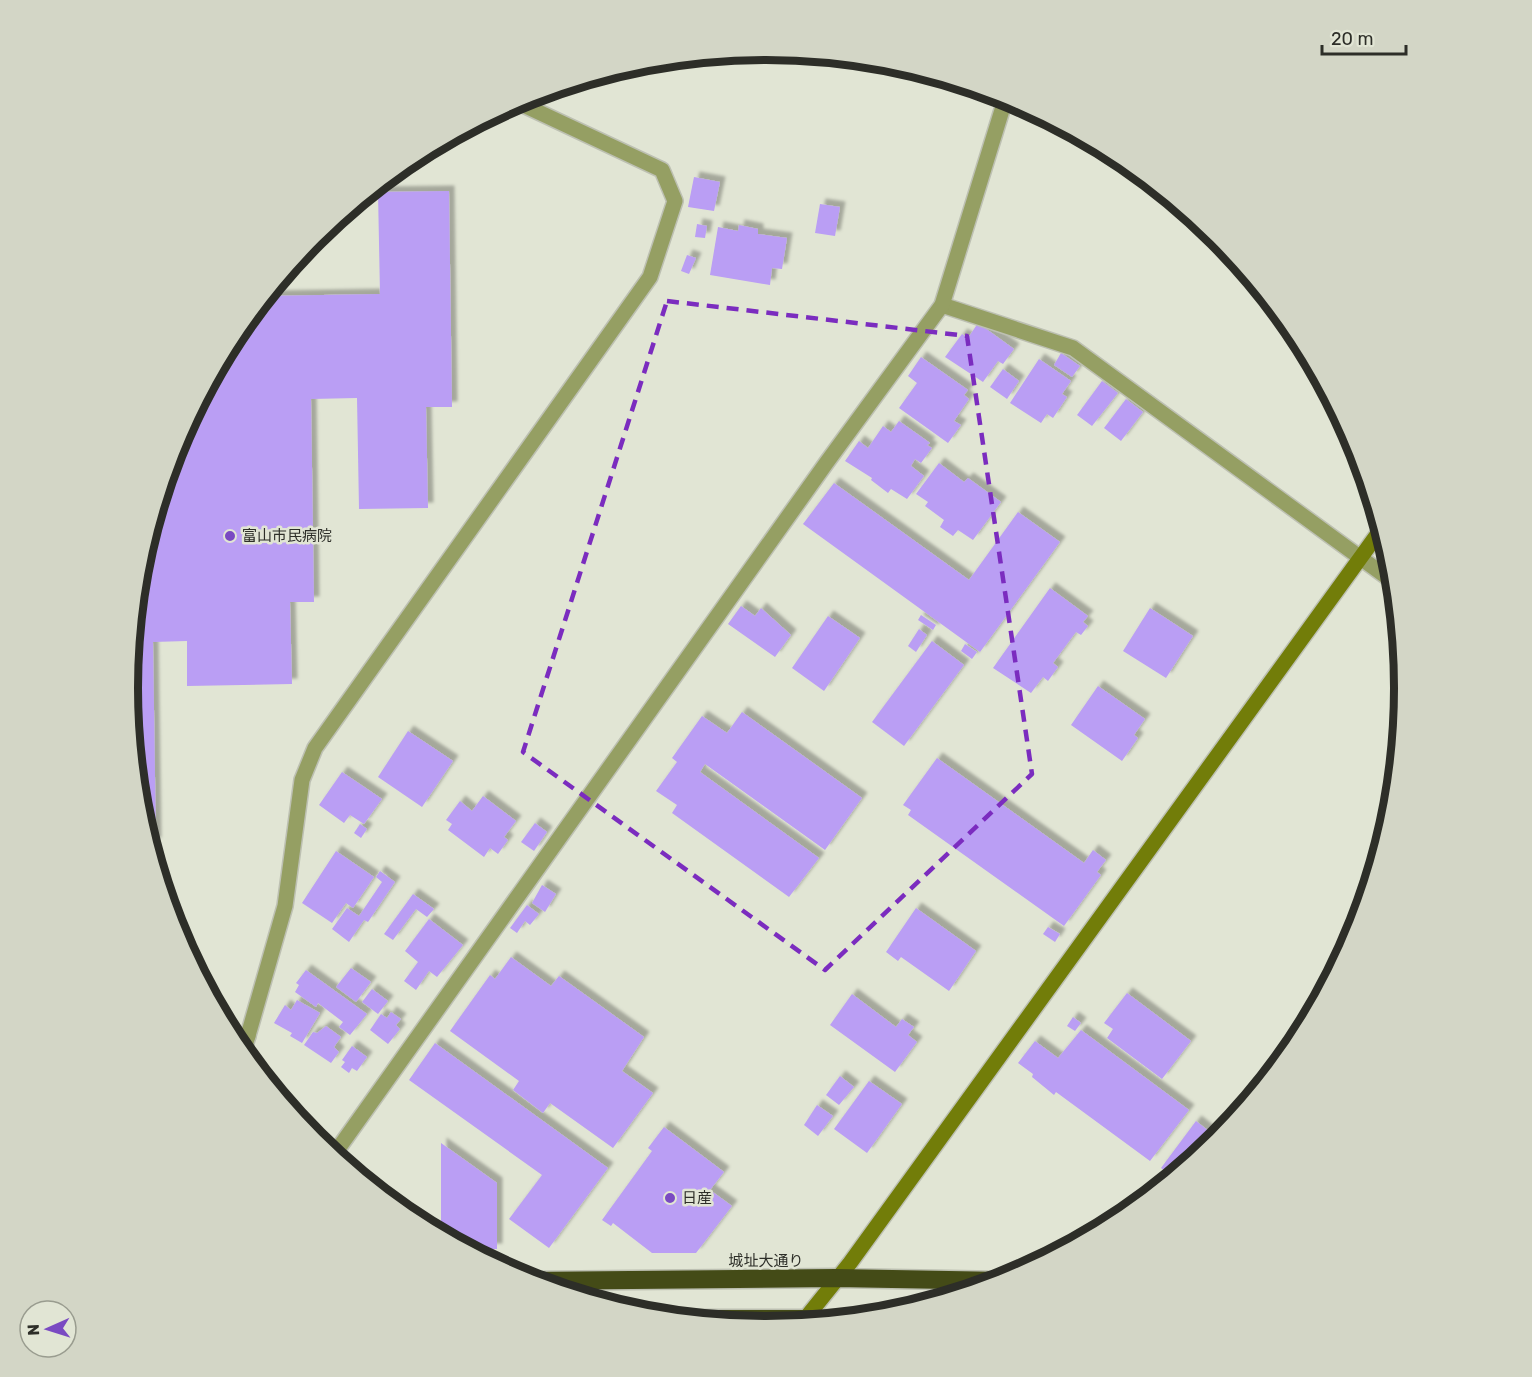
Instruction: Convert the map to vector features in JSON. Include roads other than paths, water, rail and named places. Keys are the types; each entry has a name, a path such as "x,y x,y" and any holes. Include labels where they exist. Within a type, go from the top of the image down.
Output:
{"highway":[{"name":"城址大通り","path":"555,1281 836,1278 977,1281"}],"street":[{"path":"338,1148 820,471 942,304 1003,106"},
{"path":"246,1042 285,906 302,780 315,748 650,277 675,201 662,170 528,107"},
{"path":"942,304 1073,348 1384,575"},
{"path":"807,1316 857,1253 1375,537"},
{"path":"242,1036 248,1036"}],"place":[{"name":"富山市民病院","path":"230,536"},
{"name":"日産","path":"670,1198"}]}
